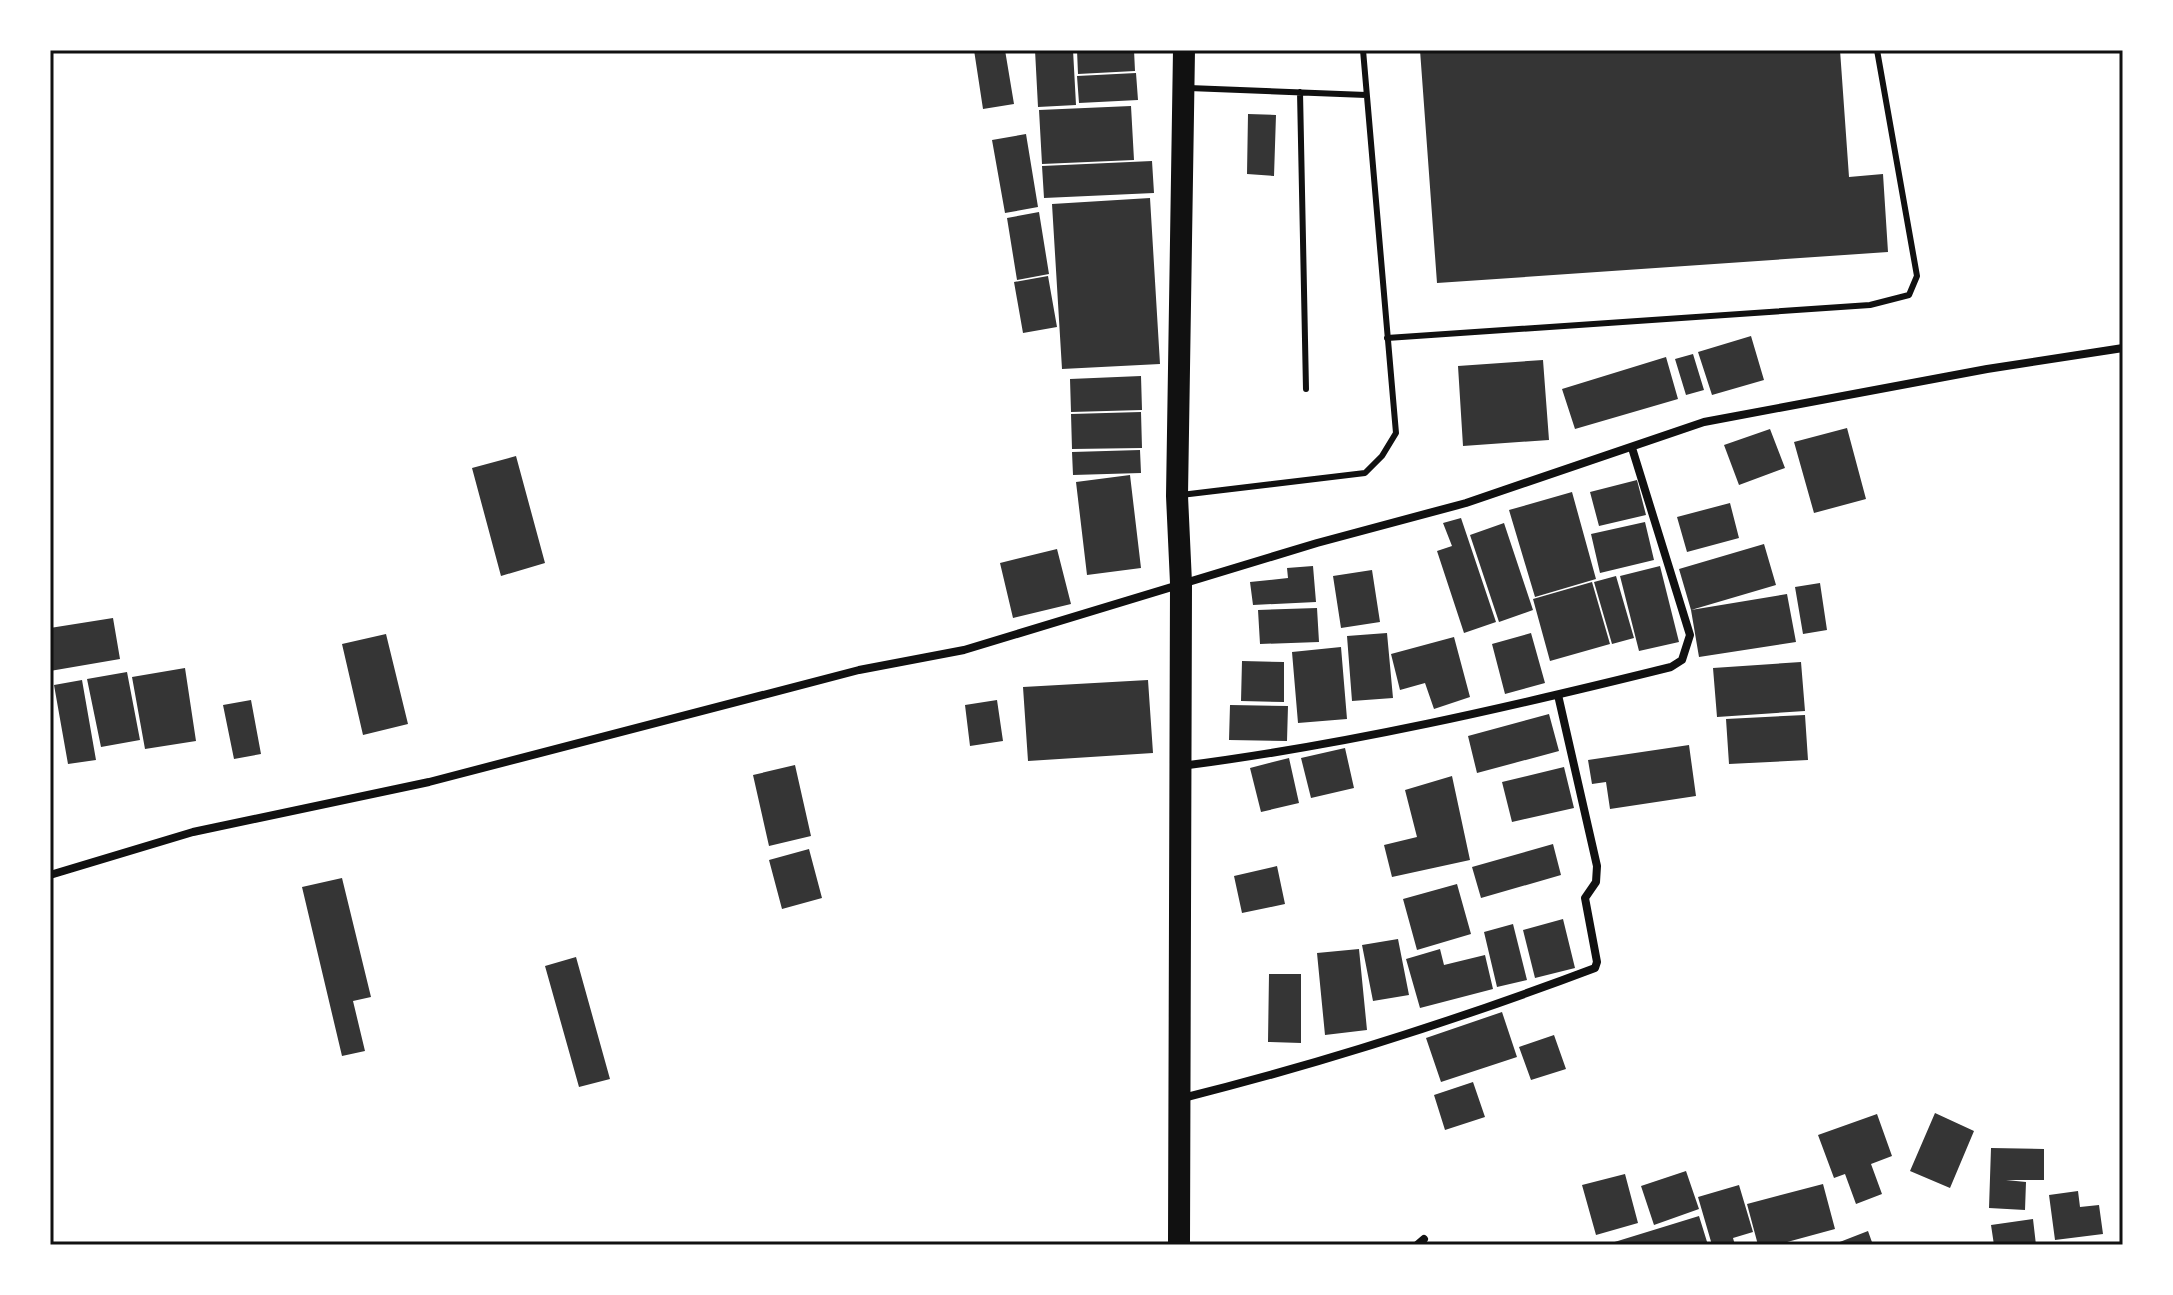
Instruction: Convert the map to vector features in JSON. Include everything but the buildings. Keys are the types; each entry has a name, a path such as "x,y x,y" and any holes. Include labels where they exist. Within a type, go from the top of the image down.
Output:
{"highway":[{"path":"1179,1245 1181,583 1177,496 1184,50"}],"street":[{"path":"50,875 193,832 429,782 859,670 964,650 1181,583 1466,503 1704,422 1987,369 2123,348"},
{"path":"1180,766 1254,757 1558,695 1671,667 1687,652 1690,635 1632,448"},
{"path":"1179,1099 1275,1075 1480,1011 1595,968 1597,962 1585,898 1596,882 1597,866 1558,695"}],"lane":[{"path":"1177,496 1365,473 1382,456 1396,433 1363,50"},
{"path":"1387,338 1870,305 1909,295 1917,276 1877,50"},
{"path":"1184,88 1366,95"},
{"path":"1300,92 1306,389"}]}
